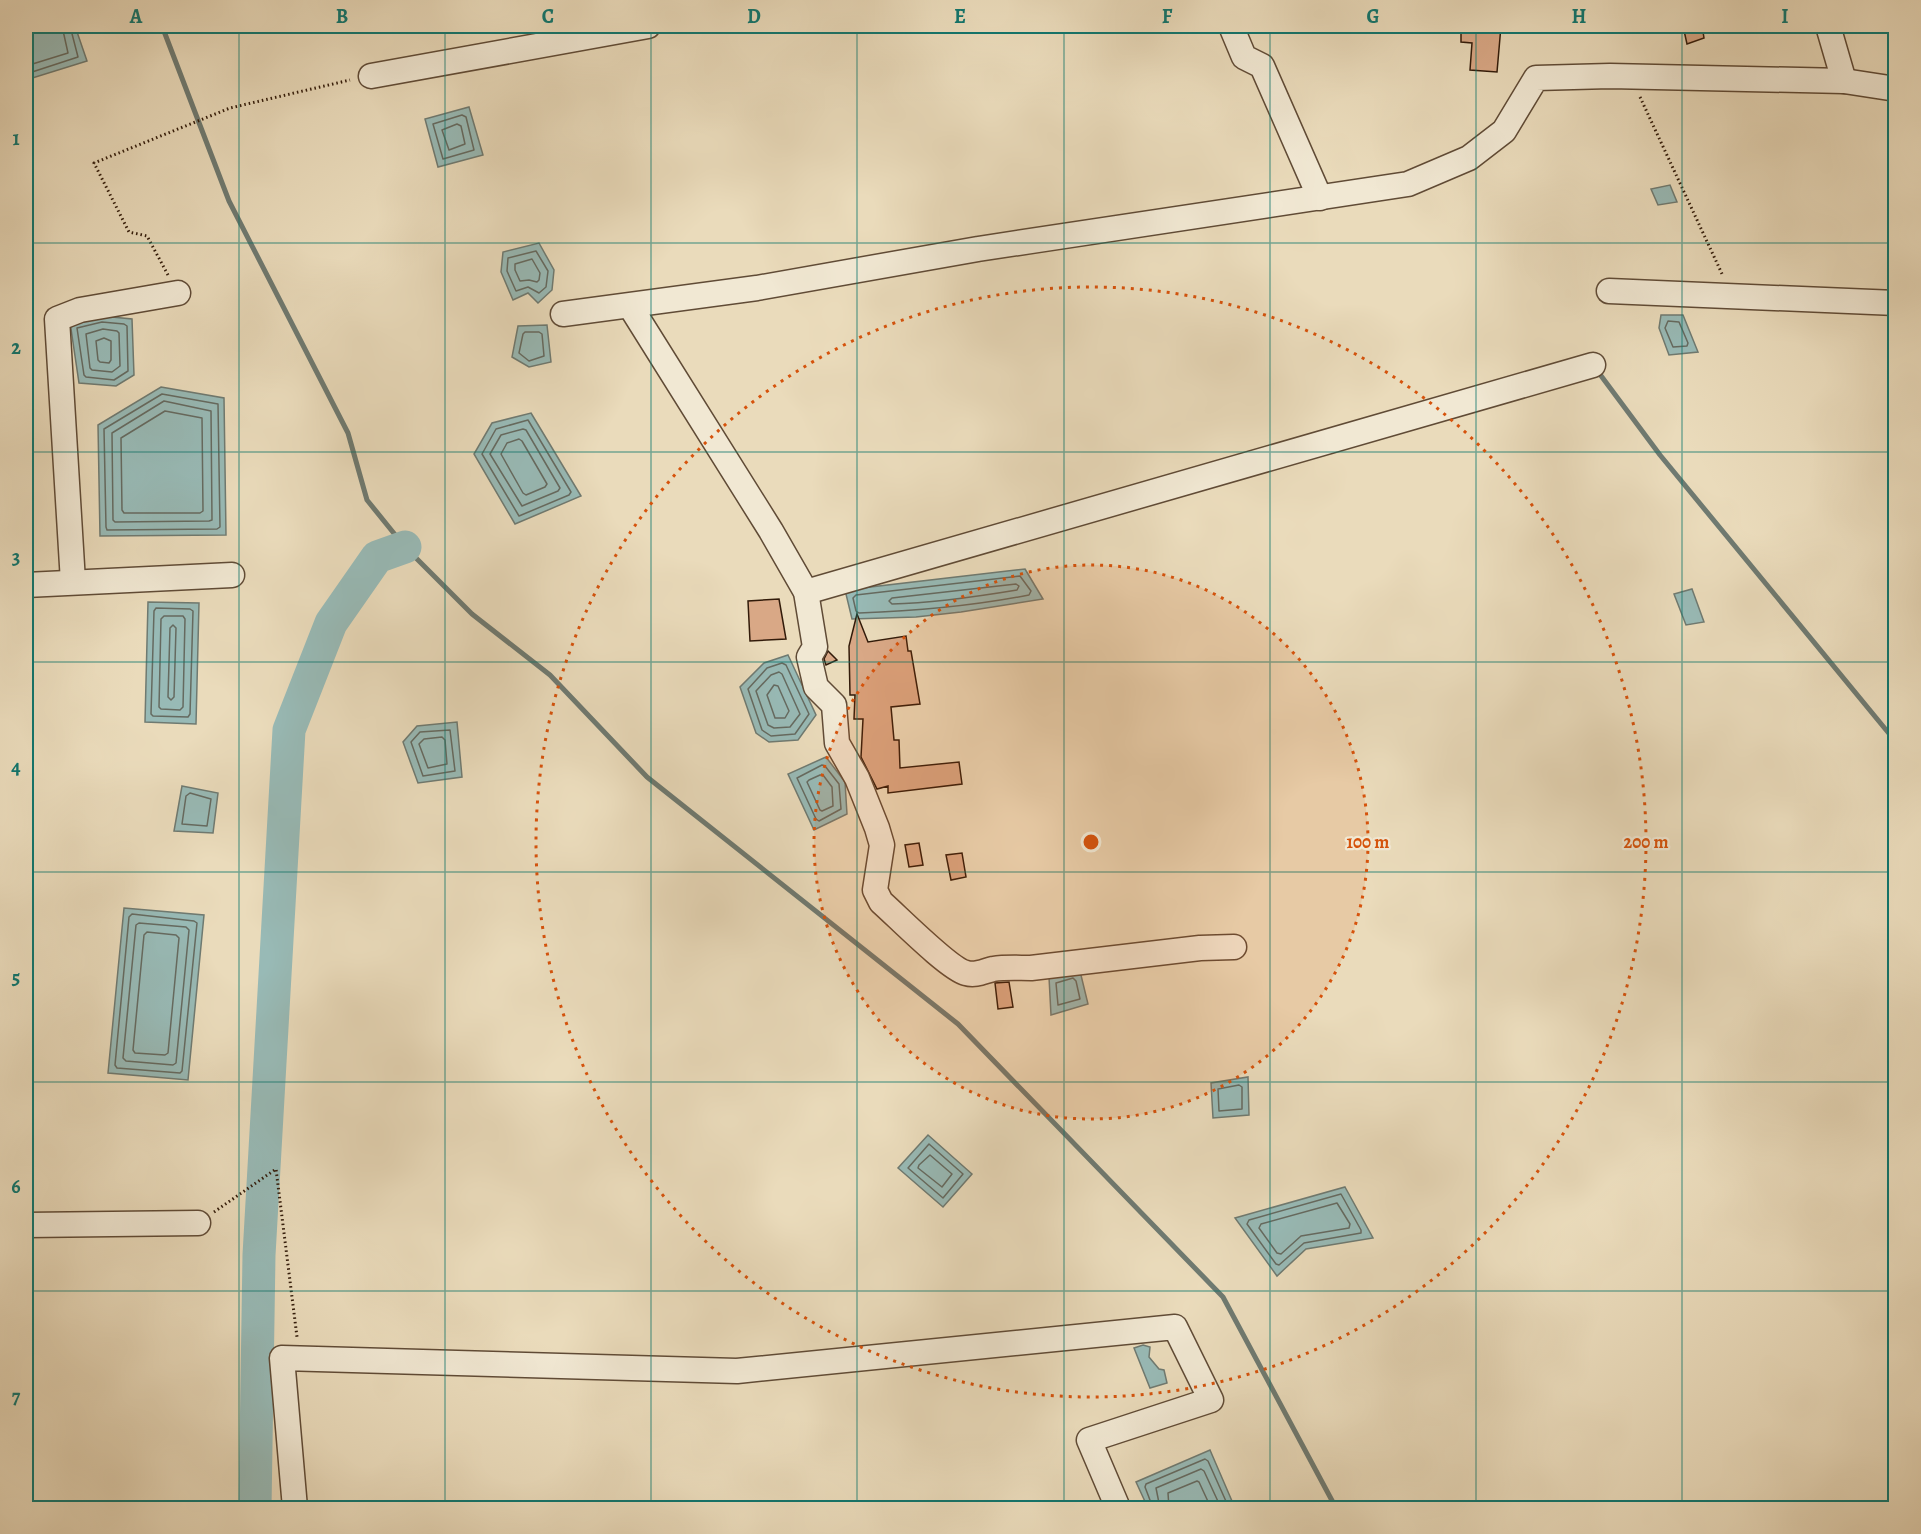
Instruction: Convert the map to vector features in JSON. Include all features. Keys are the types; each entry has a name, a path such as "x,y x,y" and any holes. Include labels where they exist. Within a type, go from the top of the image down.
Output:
{"street":[{"path":"371,76 648,26"},
{"path":"1231,26 1244,57 1262,66 1320,198"},
{"path":"1828,26 1844,81"},
{"path":"563,314 757,288 978,249 1408,184 1469,158 1504,131 1536,78 1631,76 1844,81 1896,89"},
{"path":"1609,291 1896,303"},
{"path":"73,582 57,319 80,310 178,293"},
{"path":"630,306 771,531 806,592 814,647 809,657 816,687 834,705 837,743 857,778 882,845 875,890 880,902 951,964 965,973 980,973 993,969 1030,968 1200,948 1234,947"},
{"path":"806,592 1593,365"},
{"path":"26,585 232,575"},
{"path":"26,1225 198,1223"},
{"path":"295,1509 282,1358 737,1371 1175,1327 1211,1400 1089,1440 1118,1509"}],"path":[{"path":"178,293 147,236 129,232 94,163 230,108 371,76"},
{"path":"1631,76 1733,296"},
{"path":"198,1223 276,1169 300,1359"}],"water":[{"path":"26,26 75,26 87,61 26,80"},
{"path":"469,107 483,155 438,167 425,119"},
{"path":"1670,185 1677,202 1658,205 1651,189"},
{"path":"539,243 554,270 552,290 538,303 528,293 513,300 501,272 503,252"},
{"path":"1661,315 1683,315 1698,352 1669,355 1659,328"},
{"path":"102,316 132,319 134,375 116,386 79,383 70,322"},
{"path":"547,325 551,362 529,367 512,357 518,326"},
{"path":"161,387 224,398 226,535 100,536 98,425"},
{"path":"531,413 581,496 515,524 474,454 492,423"},
{"path":"1025,569 1043,599 961,612 916,617 852,619 845,590"},
{"path":"1692,589 1704,622 1686,625 1674,594"},
{"path":"148,602 199,603 196,724 145,722"},
{"path":"788,655 816,715 798,740 769,742 756,733 740,687 764,663"},
{"path":"457,722 462,777 418,783 403,742 417,726"},
{"path":"826,757 845,782 847,814 814,830 788,774"},
{"path":"182,786 218,793 213,833 174,831"},
{"path":"124,908 204,915 188,1080 108,1073"},
{"path":"1080,971 1088,1004 1051,1015 1049,977"},
{"path":"1248,1077 1249,1115 1213,1118 1211,1083"},
{"path":"928,1135 972,1174 943,1207 898,1168"},
{"path":"1345,1187 1373,1238 1306,1249 1277,1276 1235,1218"},
{"path":"1143,1345 1150,1347 1149,1357 1159,1369 1164,1370 1167,1383 1150,1388 1134,1348"},
{"path":"1210,1450 1235,1508 1148,1508 1136,1482"}],"building":[{"path":"1461,26 1501,26 1497,72 1470,70 1472,43 1461,42"},
{"path":"1683,26 1702,26 1704,38 1687,44"},
{"path":"779,599 786,639 750,641 748,601"},
{"path":"857,614 868,642 906,636 908,651 911,651 920,704 891,707 894,740 899,740 900,768 959,762 962,784 888,793 888,786 877,789 861,757 863,719 854,719 855,695 850,695 849,646"},
{"path":"828,651 837,660 826,665 824,659"},
{"path":"919,843 923,865 909,867 905,845"},
{"path":"962,853 966,877 951,880 946,855"},
{"path":"1009,982 1013,1007 998,1009 995,983"}],"waterway":[{"path":"162,26 229,201 348,433 367,500 405,547 472,614 550,675 647,777 958,1024 1223,1297 1336,1508"},
{"path":"1596,369 1660,455 1896,742"},
{"path":"255,1508 259,1255 289,730 331,623 377,557 405,547"}]}
